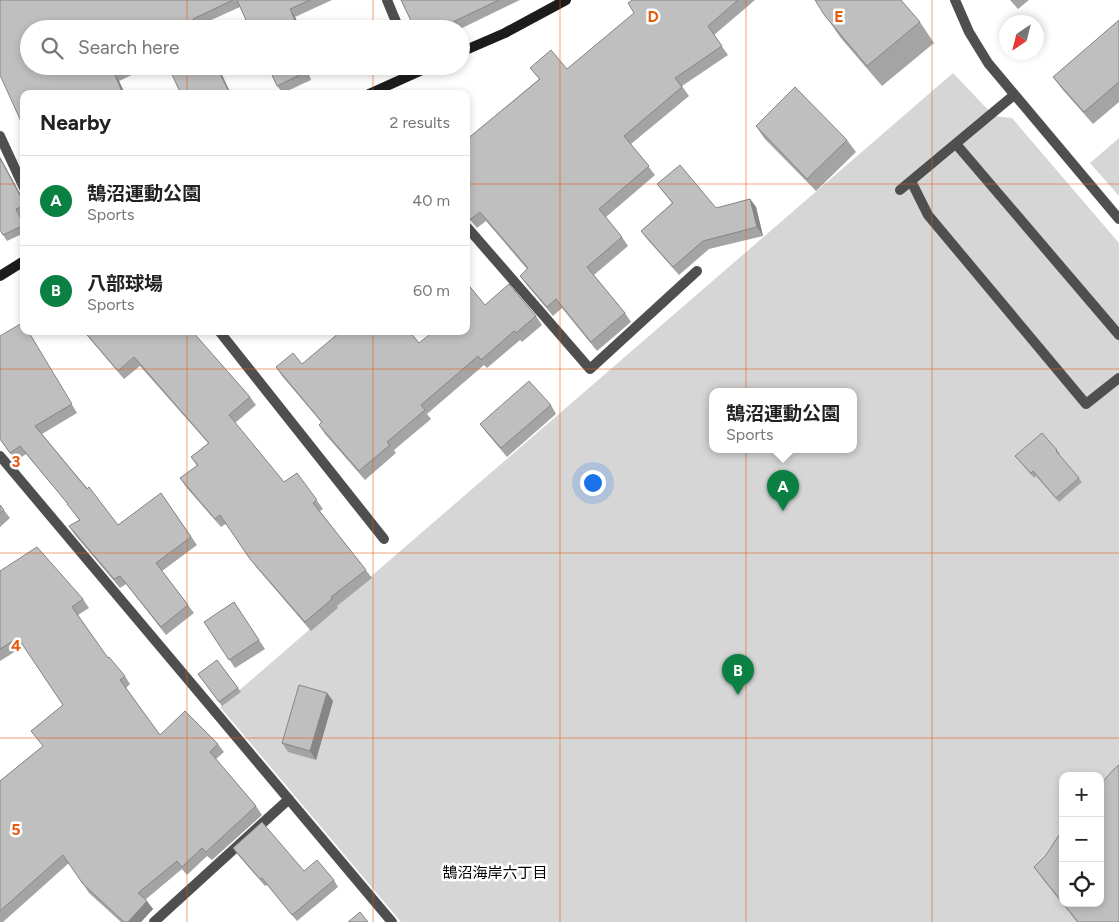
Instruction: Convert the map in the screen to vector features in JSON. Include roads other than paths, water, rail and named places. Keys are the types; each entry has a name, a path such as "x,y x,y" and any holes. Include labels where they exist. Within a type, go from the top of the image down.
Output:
{"street":[{"path":"387,0 395,20"},
{"path":"470,48 505,33 566,0"},
{"path":"956,0 969,32 983,55 1014,95 1119,219"},
{"path":"377,90 405,75"},
{"path":"900,190 1014,95"},
{"path":"0,136 20,179"},
{"path":"956,144 1119,335"},
{"path":"911,181 928,215 1086,404 1119,378"},
{"path":"470,231 590,369 697,271"},
{"path":"0,276 20,263"},
{"path":"221,335 384,539"},
{"path":"0,456 392,922"},
{"path":"154,922 288,799"}],"place":[{"name":"鵠沼運動公園","path":"783,511"},
{"name":"八部球場","path":"738,695"}],"district":[{"name":"鵠沼海岸六丁目","path":"495,873"}]}
